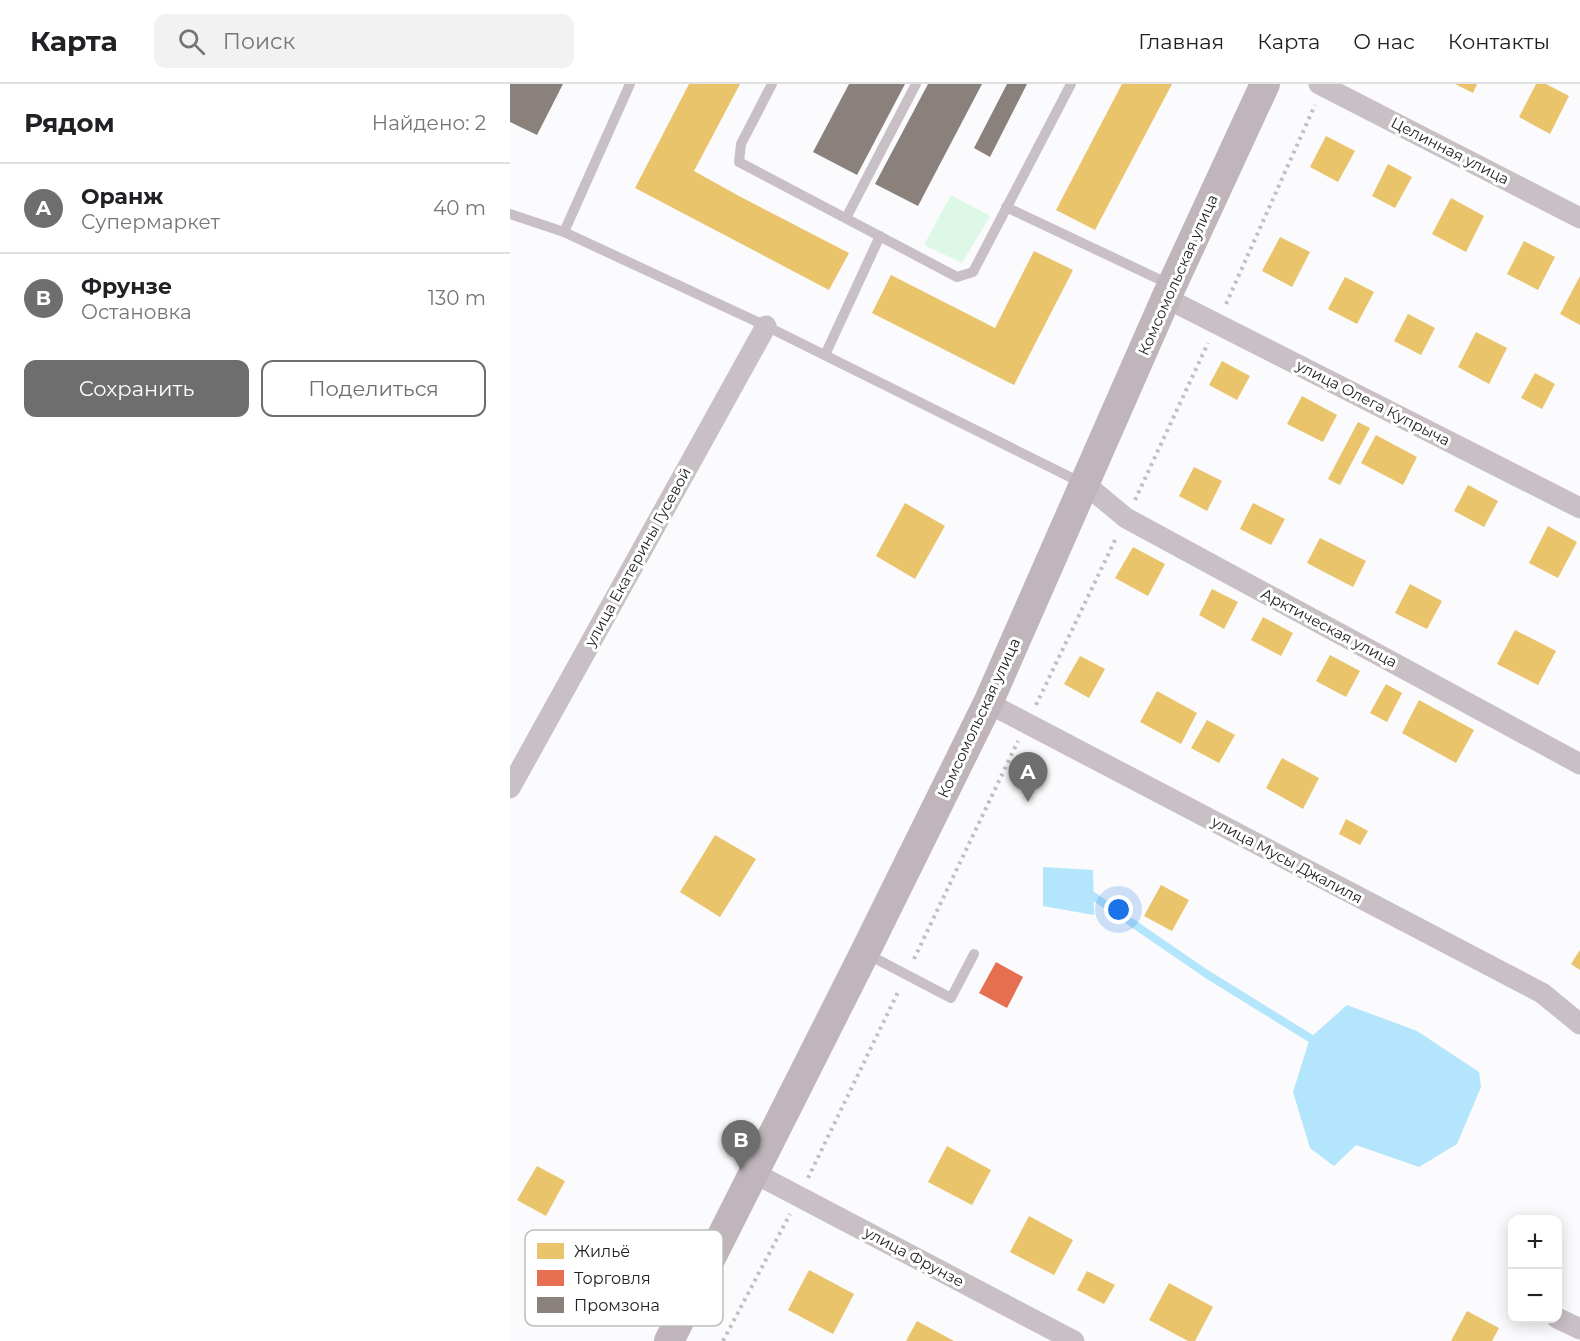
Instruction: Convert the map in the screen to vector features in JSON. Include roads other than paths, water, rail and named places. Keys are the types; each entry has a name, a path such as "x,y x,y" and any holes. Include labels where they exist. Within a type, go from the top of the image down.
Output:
{"street":[{"name":"Комсомольская улица","path":"723,1234 988,704 1169,291 1265,84"},
{"name":"Целинная улица","path":"1319,84 1580,218"},
{"name":"улица Олега Купрыча","path":"1169,291 1580,507"},
{"name":"улица Екатерины Гусевой","path":"510,788 766,326"},
{"name":"Арктическая улица","path":"1085,484 1126,518 1580,764"},
{"name":"улица Мусы Джалиля","path":"988,704 1542,993 1580,1024"},
{"name":"улица Фрунзе","path":"754,1173 1074,1341"},
{"path":"1562,1320 1580,1329"},
{"name":"Комсомольская улица","path":"669,1341 677,1326"}],"lane":[{"path":"564,232 630,84"},
{"path":"772,84 741,144 739,162 957,277 973,272 1071,84"},
{"path":"846,218 916,84"},
{"path":"1006,207 1169,291"},
{"path":"510,214 564,232 766,326 1085,484"},
{"path":"825,355 880,236"},
{"path":"865,952 951,998 974,954"}],"water":[{"path":"1043,867 1093,870 1094,915 1043,906"},
{"path":"1347,1005 1417,1031 1479,1072 1481,1087 1457,1144 1419,1167 1356,1145 1334,1166 1310,1148 1293,1092 1310,1038"}],"waterway":[{"path":"1093,896 1205,973 1310,1038"}],"place":[{"name":"Оранж","path":"1028,802"},
{"name":"Фрунзе","path":"741,1170"}]}
